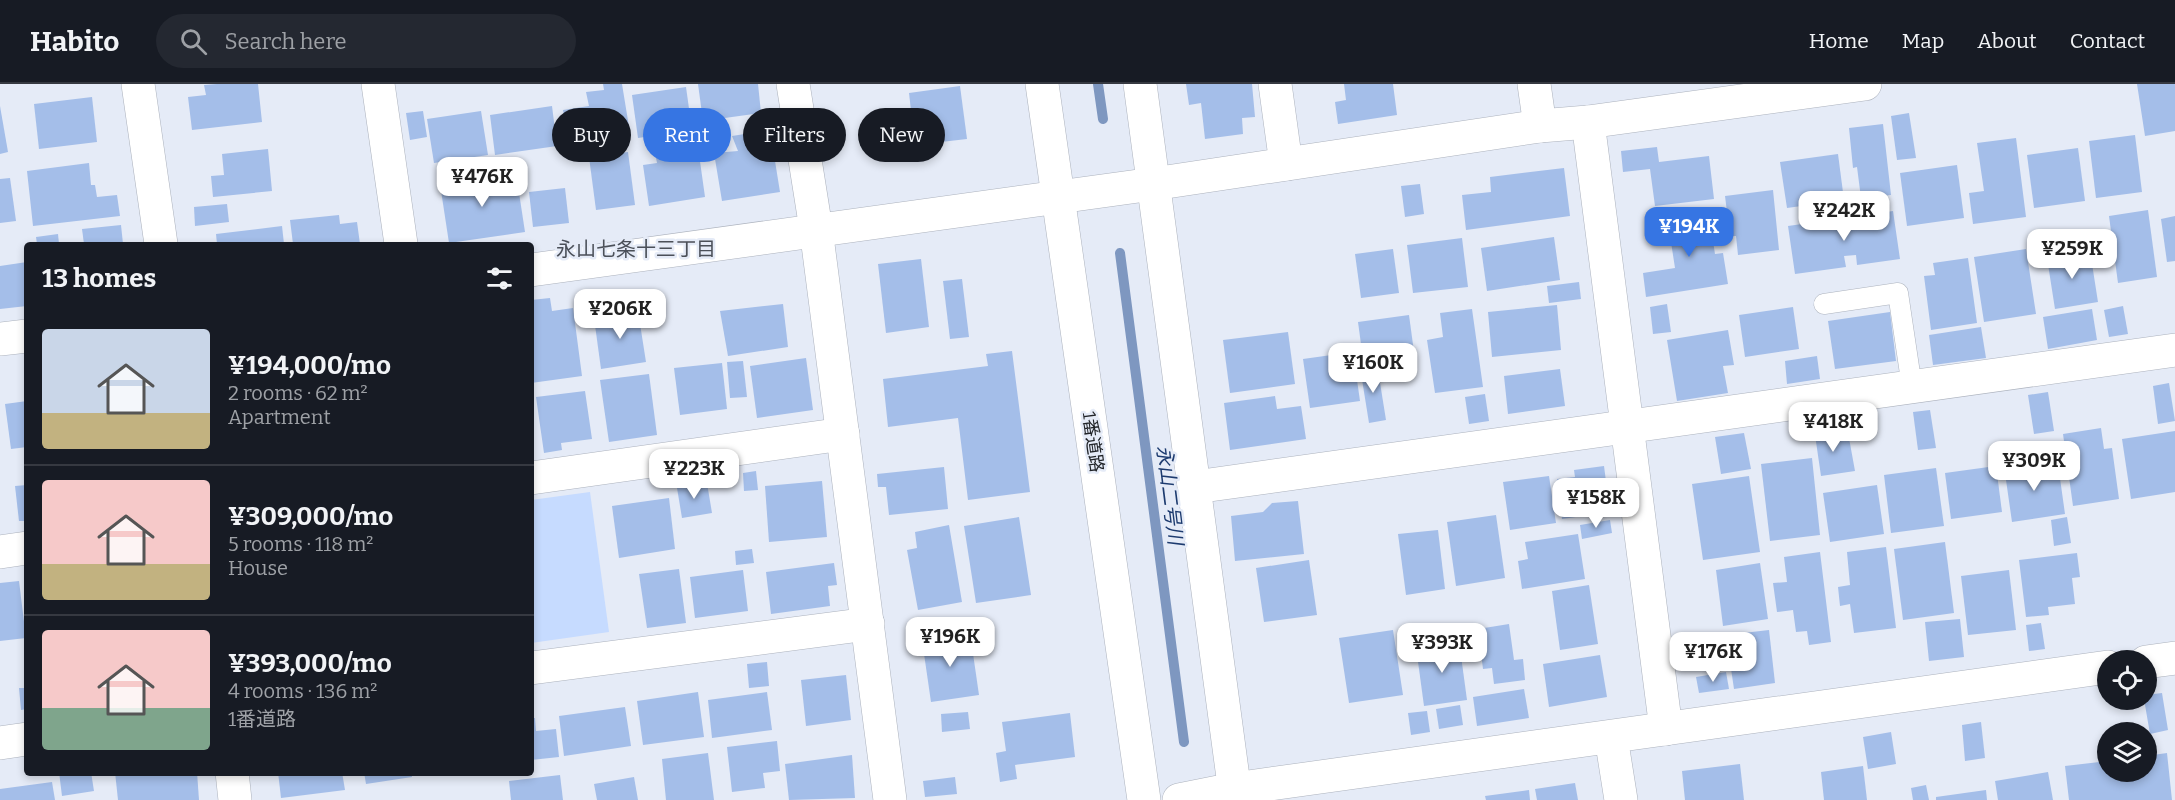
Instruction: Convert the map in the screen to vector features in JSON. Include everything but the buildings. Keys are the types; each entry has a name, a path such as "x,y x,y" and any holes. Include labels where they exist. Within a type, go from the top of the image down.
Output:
{"street":[{"path":"138,84 161,242"},
{"path":"378,84 401,242"},
{"path":"793,84 816,229 891,800"},
{"name":"1番道路","path":"1042,84 1144,800"},
{"path":"1140,84 1235,794"},
{"path":"1275,84 1286,164"},
{"path":"1534,84 1540,126"},
{"path":"534,270 1153,184 1540,126 1588,122 1865,84"},
{"path":"1588,122 1666,729"},
{"path":"0,339 24,336"},
{"path":"1194,487 2175,350"},
{"path":"534,478 843,434"},
{"path":"0,552 24,548"},
{"path":"534,668 868,624"},
{"path":"2157,660 2175,658"},
{"path":"1179,800 1235,794 1611,737 2097,669"},
{"path":"1611,737 1621,800"},
{"path":"0,743 24,739"},
{"path":"233,776 236,800"}],"lane":[{"path":"1824,304 1898,293 1912,387"}],"shaded area":[{"path":"590,492 609,632 534,643 534,500"}],"waterway":[{"name":"永山二号川","path":"1098,84 1103,119"},
{"name":"永山二号川","path":"1120,253 1184,742"}],"district":[{"name":"永山七条十三丁目","path":"636,249"}]}
